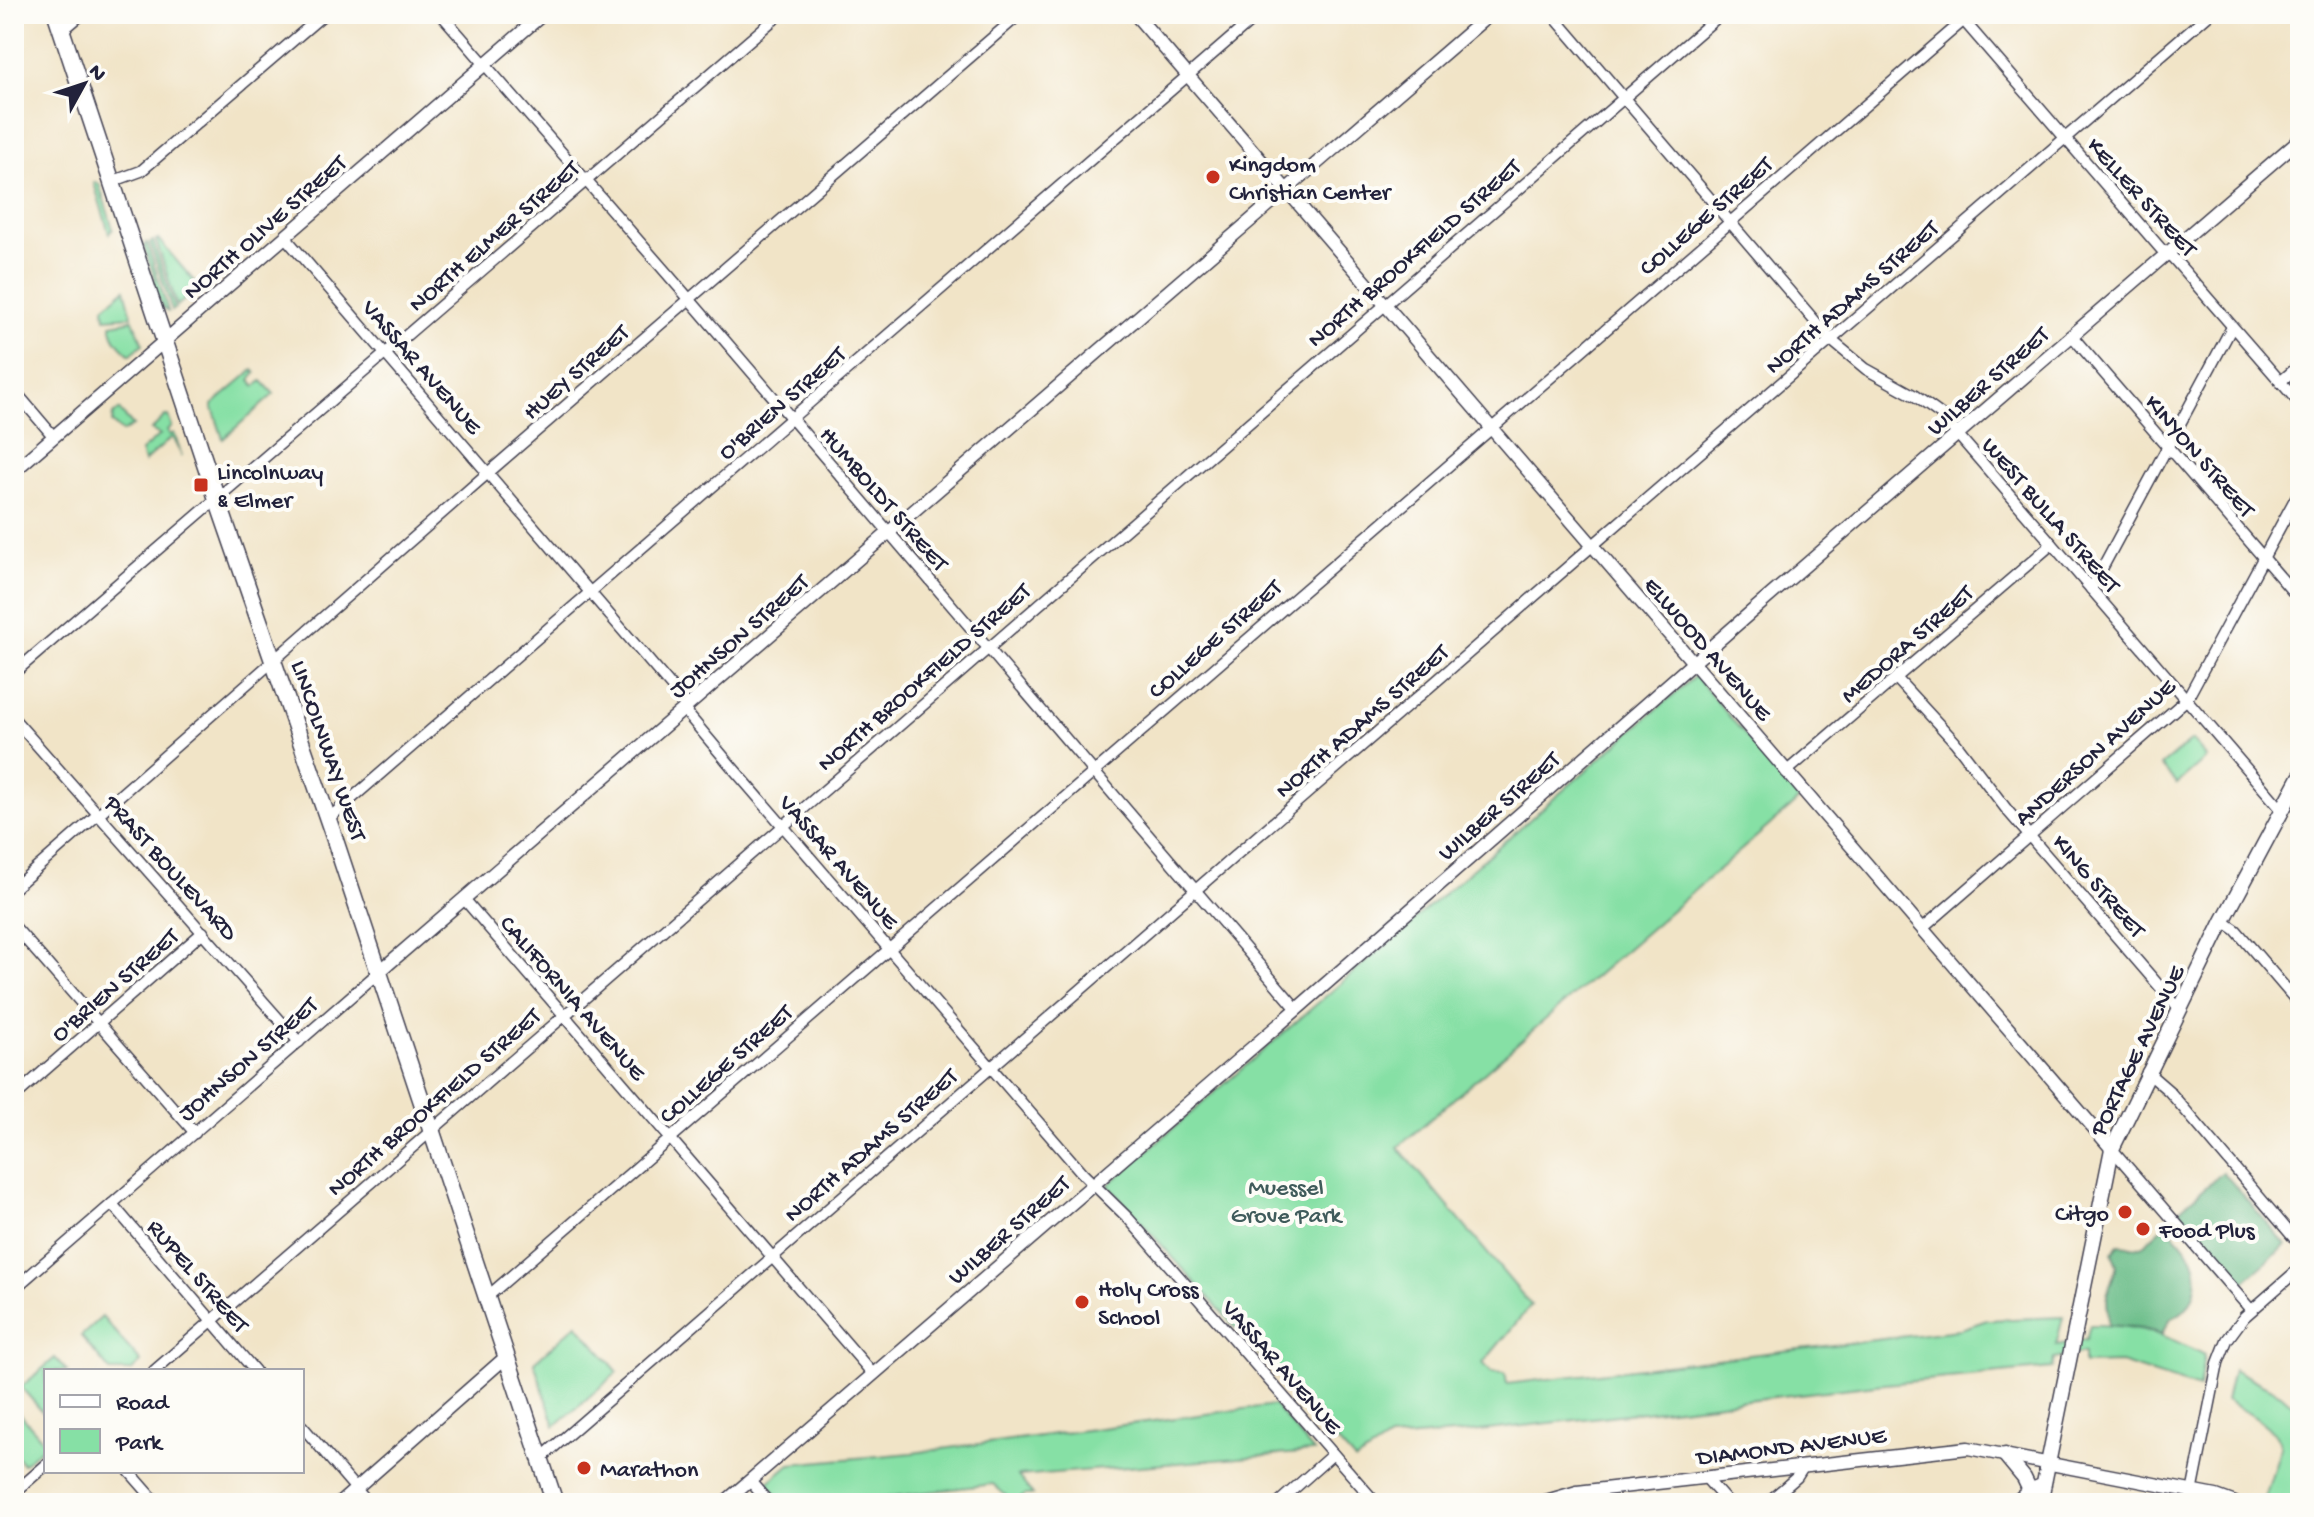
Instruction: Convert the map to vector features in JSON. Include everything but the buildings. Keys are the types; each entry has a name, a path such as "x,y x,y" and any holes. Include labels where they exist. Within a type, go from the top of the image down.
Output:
{"main road":[{"name":"LINCOLNWAY WEST","path":"56,14 555,1503"},
{"name":"PORTAGE AVENUE","path":"2038,1503 2036,1486 2048,1463 2112,1149 2223,921 2300,777"},
{"path":"2005,1455 2036,1486"}],"street":[{"path":"62,31 82,14"},
{"path":"111,182 141,171 324,14"},
{"name":"HUMBOLDT STREET","path":"441,14 690,299 1297,1009"},
{"name":"NORTH OLIVE STREET","path":"14,471 543,14"},
{"name":"NORTH ELMER STREET","path":"14,673 780,14"},
{"name":"HUEY STREET","path":"14,888 489,472 1020,14"},
{"name":"ELWOOD AVENUE","path":"1135,14 2251,1310"},
{"name":"O'BRIEN STREET","path":"328,819 1259,14"},
{"name":"JOHNSON STREET","path":"14,1289 1490,14"},
{"name":"WEST BULLA STREET","path":"1552,14 1831,340 1866,369 1932,408 1958,434 2282,810"},
{"name":"NORTH BROOKFIELD STREET","path":"156,1369 1721,14"},
{"name":"NORTH ADAMS STREET","path":"540,1459 990,1066 2209,14"},
{"name":"KELLER STREET","path":"1964,16 2065,139 2300,404"},
{"name":"COLLEGE STREET","path":"487,1297 1964,16"},
{"name":"WILBER STREET","path":"724,1503 2300,139"},
{"name":"VASSAR AVENUE","path":"285,237 680,697 686,709 782,825 1376,1503"},
{"path":"2091,589 2232,327"},
{"name":"KINYON STREET","path":"2072,336 2300,600"},
{"path":"2280,382 2300,365"},
{"path":"14,390 54,437"},
{"name":"ANDERSON AVENUE","path":"1923,928 2187,699 2300,490"},
{"name":"MEDORA STREET","path":"1786,772 2052,544"},
{"name":"KING STREET","path":"1896,678 1955,742 2007,810 2179,1009"},
{"name":"PRAST BOULEVARD","path":"14,719 299,1042"},
{"name":"CALIFORNIA AVENUE","path":"465,900 873,1374"},
{"path":"2223,921 2236,930 2300,1005"},
{"path":"14,926 195,1133"},
{"name":"O'BRIEN STREET","path":"14,1097 203,932"},
{"path":"2147,1072 2169,1091 2300,1245"},
{"name":"RUPEL STREET","path":"112,1204 253,1369"},
{"path":"2192,1497 2215,1378 2227,1340 2251,1310 2300,1268"},
{"path":"340,1503 506,1357"},
{"path":"304,1428 368,1503"},
{"name":"DIAMOND AVENUE","path":"1539,1503 1577,1492 1968,1448 2048,1463 2192,1497 2235,1503"},
{"path":"1278,1503 1333,1454"},
{"path":"1767,1503 1797,1477 1804,1466"},
{"path":"14,1493 44,1467"},
{"path":"131,1473 157,1503"},
{"path":"1705,1477 1728,1503"},
{"path":"750,1481 769,1503"},
{"path":"2013,1503 2036,1486"}],"green space":[{"path":"94,183 113,229 109,233"},
{"path":"156,240 199,287 177,306"},
{"path":"153,241 175,308 172,310 150,243"},
{"path":"147,243 168,311 163,308 153,284 155,279 144,247"},
{"path":"125,289 132,316 105,318 104,307"},
{"path":"133,320 143,344 130,355 114,337 111,324"},
{"path":"253,370 256,373 250,380 255,386 262,381 274,394 223,439 212,405"},
{"path":"119,410 133,426 122,432 112,423 113,415"},
{"path":"168,416 172,427 167,431 170,435 174,433 182,456 172,437 144,462 141,451 160,435 151,430"},
{"name":"Muessel Grove Park","path":"1695,676 1800,799 1398,1147 1531,1305 1483,1363 1491,1372 1505,1373 1507,1384 1958,1330 1987,1320 2063,1317 2056,1345 2086,1340 2090,1325 2121,1326 2149,1331 2204,1355 2199,1388 2121,1363 2084,1364 2084,1353 2054,1359 2052,1368 1389,1439 1355,1461 1108,1185"},
{"path":"2192,740 2207,758 2177,784 2161,766"},
{"path":"2223,1172 2286,1245 2240,1285 2177,1212"},
{"path":"2166,1224 2185,1246 2194,1263 2196,1282 2191,1300 2180,1314 2171,1318 2162,1334 2143,1328 2108,1325 2107,1295 2117,1265 2112,1253 2118,1245 2141,1247"},
{"path":"102,1317 141,1362 133,1369 108,1369 81,1336"},
{"path":"577,1324 618,1372 555,1426 534,1362"},
{"path":"55,1358 65,1369 44,1369 44,1414 21,1387"},
{"path":"2233,1369 2281,1394 2300,1411 2300,1482 2289,1503 2264,1501 2281,1446 2278,1438 2265,1425 2226,1400"},
{"path":"1274,1405 1314,1452 1018,1476 1033,1495 1025,1495 1014,1503 993,1484 837,1503 785,1503 767,1483 790,1464 912,1453"},
{"path":"14,1407 44,1442 44,1446 23,1464 14,1453"}],"place":[{"name":"Kingdom Christian Center","path":"1213,177"},
{"name":"Lincolnway & Elmer","path":"201,485"},
{"name":"Citgo","path":"2125,1212"},
{"name":"Food Plus","path":"2143,1229"},
{"name":"Holy Cross School","path":"1082,1302"},
{"name":"Marathon","path":"584,1468"}]}
